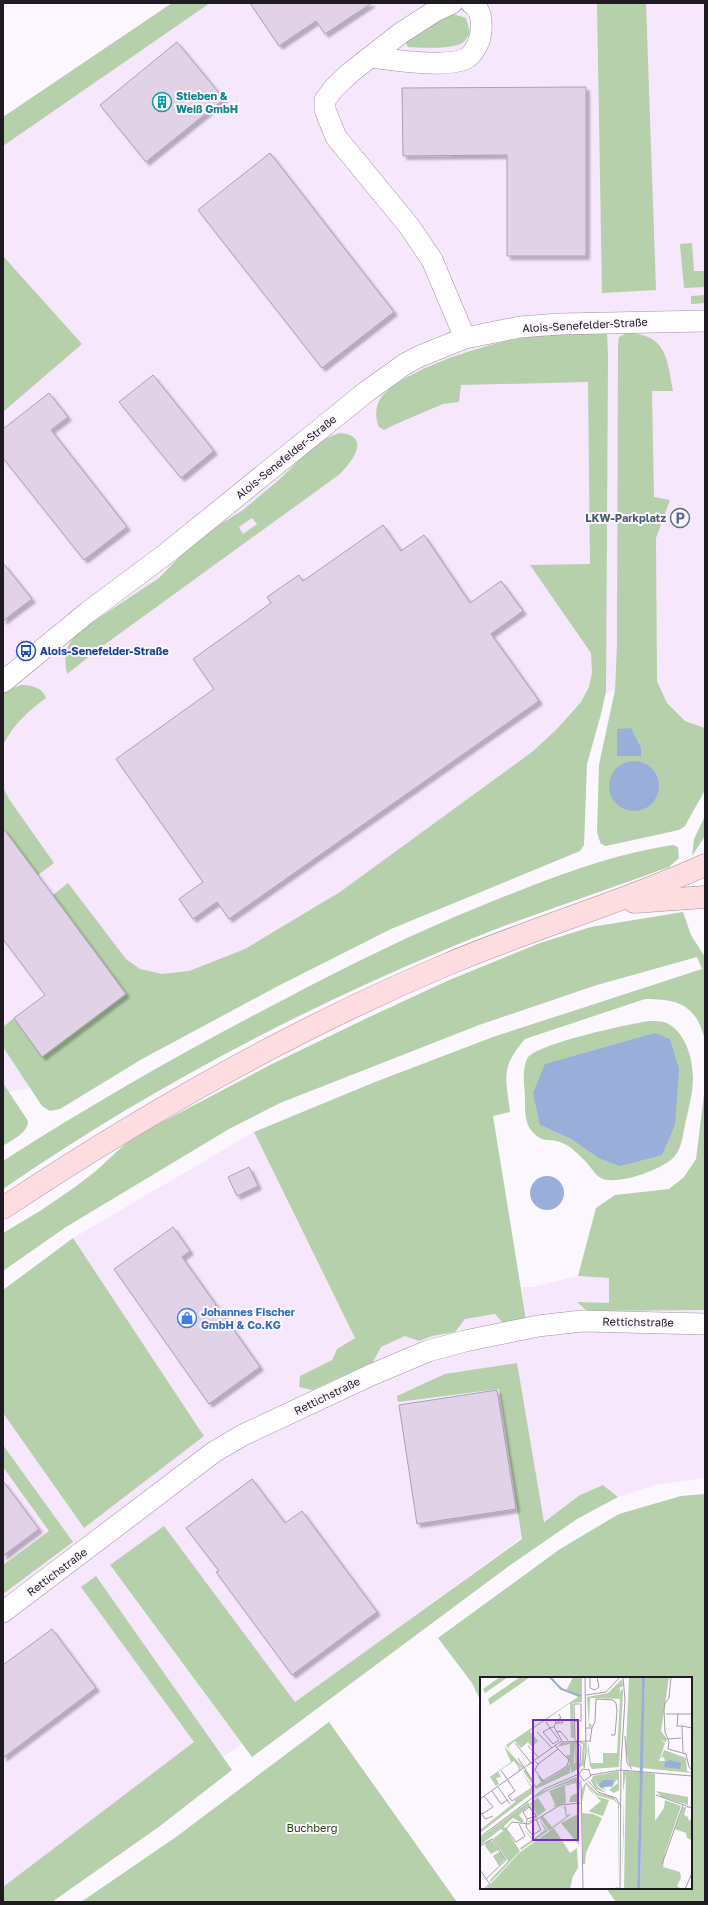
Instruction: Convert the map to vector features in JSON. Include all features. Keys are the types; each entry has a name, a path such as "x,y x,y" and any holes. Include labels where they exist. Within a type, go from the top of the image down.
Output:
{"main road":[{"path":"3,1208 101,1144 167,1104 326,1020 447,964 523,934 612,903 705,865"},
{"path":"612,903 705,897"}],"street":[{"path":"452,3 435,11 401,33 370,57 334,88 325,100 325,110 336,137 409,226 432,260 465,338"},
{"path":"370,57 411,62 452,62 466,59 476,47 481,34 482,21 479,10 471,3"},
{"name":"Alois-Senefelder-Straße","path":"3,682 88,612 167,554 366,392 415,359 465,338 493,332 542,325 705,321"},
{"name":"Rettichstraße","path":"3,1612 214,1452 243,1435 370,1375 428,1351 465,1341 538,1326 582,1321 705,1324"}],"shaded area":[{"path":"210,3 705,3 705,728 685,721 667,703 657,681 599,694 516,837 30,1088 9,1092 3,1095 3,146"},
{"path":"254,1132 355,1338 337,1349 332,1360 300,1376 299,1387 312,1390 373,1362 381,1347 405,1335 420,1341 432,1336 455,1332 465,1319 496,1314 504,1323 526,1320 522,1287 532,1287 578,1276 609,1278 609,1303 705,1310 705,1478 655,1485 618,1497 603,1485 580,1495 285,1710 110,1566 242,1744 19,1902 3,1902 3,1413 84,1528 204,1435 73,1238"}],"green space":[{"path":"172,3 210,3 3,146 3,117"},
{"path":"597,3 646,3 656,290 602,293"},
{"path":"450,13 466,18 470,32 463,42 455,46 427,48 408,47 406,44 407,39"},
{"path":"692,243 694,271 705,271 705,287 684,288 680,244"},
{"path":"3,256 82,344 3,412"},
{"path":"705,295 705,303 691,304 691,296"},
{"path":"627,333 640,334 658,343 663,350 666,359 673,391 652,391 654,497 670,500 656,538 657,681 667,703 685,721 705,728 705,790 685,826 679,830 606,846 601,844 597,832 599,765 615,690 617,644 618,343 619,337"},
{"path":"607,334 606,692 587,764 584,845 580,851 391,929 278,986 142,1059 60,1109 50,1111 42,1106 3,1047 3,1027 14,1018 42,1056 126,994 53,895 68,883 126,959 140,969 162,974 189,971 245,949 340,892 532,752 557,729 581,702 589,687 592,673 591,653 530,565 590,564 588,382 461,385 459,402 443,404 384,430 379,427 376,412 379,401 391,388 426,368 447,359 507,341 533,336"},
{"path":"339,433 355,438 357,443 357,449 354,456 340,474 104,645 67,674 65,661 68,646 79,631 159,578 198,538 243,510 281,478 309,450 327,438","holes":["252,518 257,524 243,534 239,527"]},
{"path":"21,685 36,687 42,691 46,698 33,708 11,731 3,745 3,692"},
{"path":"3,787 9,799 54,863 38,875 3,828"},
{"path":"705,816 705,836 692,856 694,839"},
{"path":"673,845 678,847 679,858 669,867 470,939 328,1002 272,1030 161,1089 107,1121 3,1189 3,1161 142,1077 213,1037 333,974 431,927 551,878 623,855"},
{"path":"683,912 691,935 705,957 705,1040 697,1019 684,1006 667,1000 645,999 525,1039 517,1049 508,1066 506,1081 510,1112 493,1116 526,1320 504,1324 495,1314 465,1319 455,1332 432,1336 419,1341 405,1336 381,1347 373,1362 312,1390 299,1387 300,1376 332,1360 337,1349 355,1338 254,1132 375,1082 493,1037 702,969 697,957 597,985 479,1025 280,1103 229,1129 66,1227 3,1271 3,1233 40,1211 75,1187 96,1171 125,1144 143,1132 270,1065 365,1019 447,981 540,943 591,927"},
{"path":"649,1021 664,1022 671,1026 682,1038 689,1054 693,1070 693,1083 681,1144 674,1157 660,1167 628,1178 608,1180 599,1177 574,1150 564,1143 542,1139 531,1130 527,1123 525,1113 524,1068 527,1059 533,1053 546,1047 604,1030","holes":["540,1125 662,1155 598,1158 571,1139"]},
{"path":"3,1083 28,1121 22,1133 3,1146"},
{"path":"705,1086 705,1310 587,1311 577,1302 609,1303 609,1278 578,1276 596,1208 615,1195 669,1189 684,1177 696,1159"},
{"path":"73,1238 204,1436 84,1528 3,1413 3,1290"},
{"path":"517,1363 544,1522 580,1495 603,1485 618,1497 577,1519 509,1566 252,1757 110,1565 164,1526 295,1702 522,1539 499,1389 398,1402 397,1396 445,1374"},
{"path":"3,1445 73,1542 3,1594 3,1565 49,1531 3,1467"},
{"path":"705,1494 705,1902 616,1902 607,1889 692,1889 692,1677 480,1677 480,1700 472,1683 438,1638 560,1549 619,1514 681,1496"},
{"path":"96,1576 232,1770 160,1826 52,1902 3,1902 3,1887 194,1742 81,1587"},
{"name":"Buchberg","path":"329,1722 457,1902 81,1902 176,1837"}],"water":[{"path":"631,728 641,748 641,756 617,756 617,729"},
{"path":"629,761 639,761 652,768 659,781 659,791 652,804 639,811 629,811 620,807 613,800 609,791 609,781 613,772 620,765"},
{"path":"655,1033 670,1039 679,1069 675,1125 662,1155 620,1166 598,1158 571,1139 540,1125 533,1093 545,1064"},
{"path":"544,1176 550,1176 559,1181 563,1187 563,1199 559,1205 550,1210 544,1210 535,1205 530,1196 530,1190 535,1181"}],"building":[{"path":"250,3 372,3 325,34 316,21 279,46"},
{"name":"Stieben & Weiß GmbH","path":"177,42 224,99 146,162 100,105"},
{"path":"586,87 586,256 507,256 507,155 403,156 402,88"},
{"path":"270,153 394,312 322,368 198,210"},
{"path":"153,375 214,451 181,478 119,402"},
{"path":"49,393 68,417 51,430 127,527 84,560 3,458 3,429"},
{"path":"383,525 401,551 424,535 470,603 501,581 523,611 491,634 539,701 229,919 217,902 193,919 179,899 203,882 116,759 214,689 193,659 271,603 267,597 299,575 303,581"},
{"path":"3,563 32,599 3,621"},
{"path":"3,828 126,994 42,1057 14,1018 45,995 3,939"},
{"path":"249,1167 258,1186 237,1196 228,1177"},
{"name":"Johannes Fischer GmbH & Co.KG","path":"173,1227 190,1251 182,1257 260,1367 209,1404 114,1269"},
{"path":"497,1390 516,1509 417,1524 399,1405"},
{"path":"252,1479 285,1523 302,1511 377,1612 292,1675 216,1572 219,1571 186,1528"},
{"path":"3,1481 39,1529 3,1556"},
{"path":"52,1629 96,1688 3,1758 3,1665"}],"place":[{"name":"Stieben & Weiß GmbH","path":"162,102"},
{"name":"LKW-Parkplatz","path":"680,518"},
{"name":"Alois-Senefelder-Straße","path":"26,651"},
{"name":"Johannes Fischer GmbH & Co.KG","path":"187,1318"}]}
